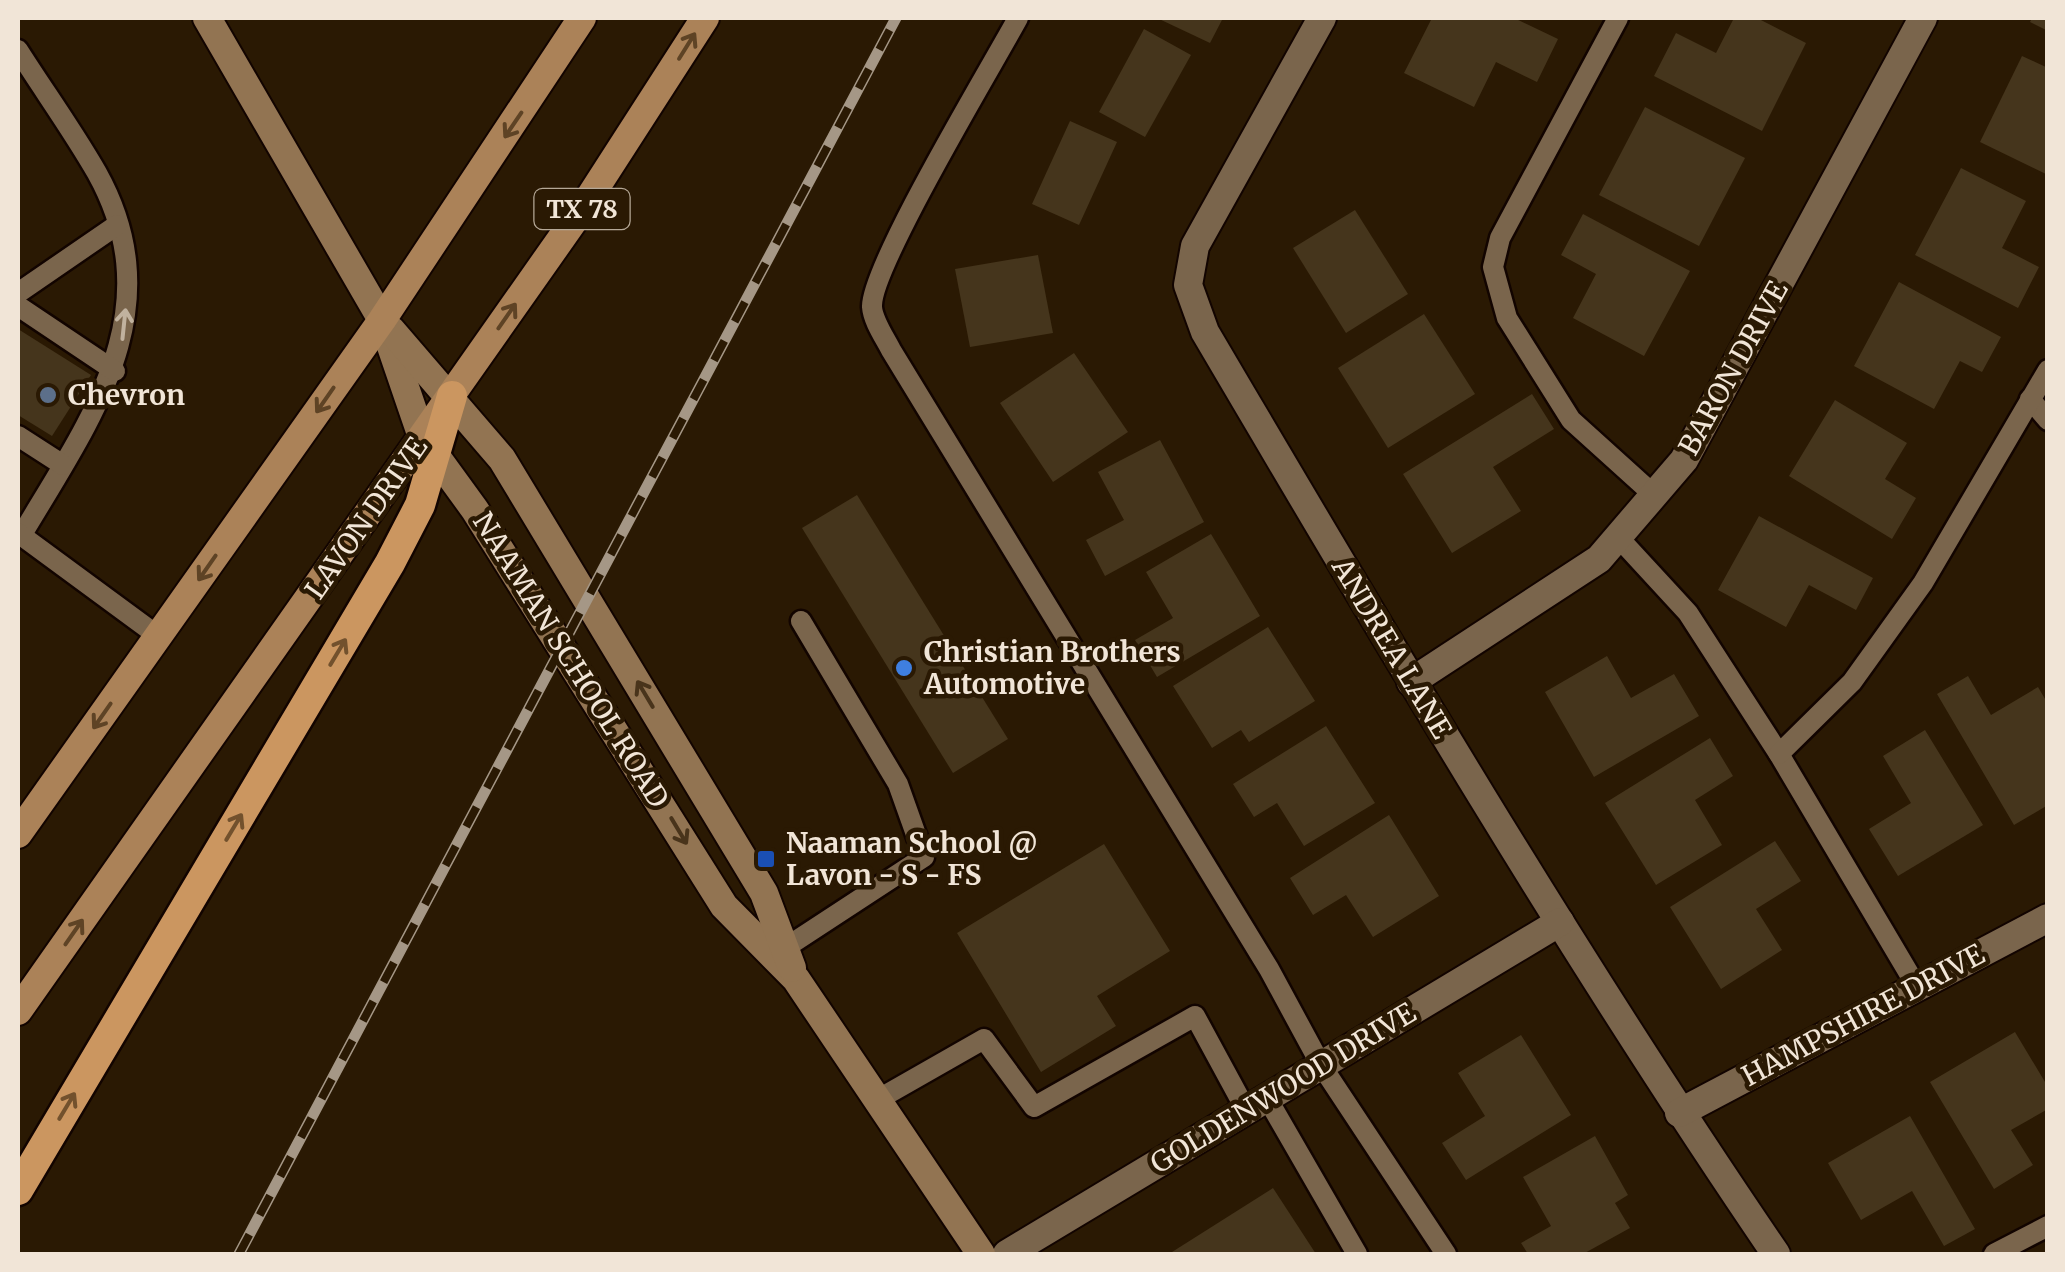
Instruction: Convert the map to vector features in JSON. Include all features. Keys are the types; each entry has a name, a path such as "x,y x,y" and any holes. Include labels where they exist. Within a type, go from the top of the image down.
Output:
{"highway":[{"path":"18,1190 390,564 420,505 429,447 452,396"}],"main road":[{"name":"NAAMAN SCHOOL ROAD","path":"207,18 382,320 429,447 571,658 724,906 796,978 981,1254"},
{"path":"18,834 382,320 582,18"},
{"name":"TX 78","path":"452,396 582,209 705,18"},
{"name":"NAAMAN SCHOOL ROAD","path":"382,320 452,396 502,459 764,893 796,978"},
{"name":"LAVON DRIVE","path":"18,1011 429,447"}],"street":[{"name":"ANDREA LANE","path":"1322,18 1195,246 1188,285 1204,332 1411,682 1679,1113 1776,1254"},
{"name":"BARON DRIVE","path":"1411,682 1599,559 1684,460 1924,18"},
{"name":"HAMPSHIRE DRIVE","path":"1679,1113 2048,918"},
{"name":"GOLDENWOOD DRIVE","path":"1007,1254 1560,922"}],"lane":[{"path":"1018,18 876,283 872,310 961,468 1268,969 1322,1065 1446,1254"},
{"path":"1618,18 1500,238 1493,267 1508,318 1570,420 1654,495"},
{"path":"18,50 98,176 117,225 126,284 124,332 115,370 63,465 19,534 158,636"},
{"path":"18,293 117,225"},
{"path":"18,306 54,341 115,370"},
{"path":"1779,754 1852,682 1923,583 2048,370"},
{"path":"2030,399 2048,420"},
{"path":"18,436 63,465"},
{"path":"1618,536 1688,614 1779,754 1917,987"},
{"path":"785,948 924,857 898,784 802,621"},
{"path":"877,1100 984,1039 1034,1107 1195,1016 1357,1254"},
{"path":"1994,1254 2048,1226"}],"building":[{"path":"1157,18 1223,18 1210,43"},
{"path":"1432,18 1514,18 1558,39 1537,82 1496,62 1474,107 1404,73"},
{"path":"1734,18 1757,18 1806,43 1762,131 1654,76 1676,33 1716,53"},
{"path":"2032,18 2048,18 2048,31 2030,22"},
{"path":"1144,29 1191,55 1145,137 1099,112"},
{"path":"2022,56 2048,68 2048,175 1980,142"},
{"path":"1645,107 1745,158 1699,246 1599,195"},
{"path":"1070,121 1117,142 1079,225 1032,204"},
{"path":"1961,168 2026,201 2002,248 2039,267 2018,308 1915,255"},
{"path":"1355,210 1408,294 1346,333 1293,248"},
{"path":"1583,214 1690,271 1644,356 1573,318 1596,274 1561,255"},
{"path":"1038,255 1053,333 970,347 955,269"},
{"path":"1899,282 2001,337 1982,372 1960,361 1934,409 1854,366"},
{"path":"1424,314 1475,394 1388,448 1338,368"},
{"name":"Chevron","path":"18,329 91,375 52,436 18,415"},
{"path":"1074,353 1128,432 1053,482 1000,403"},
{"path":"1532,394 1554,429 1493,467 1521,511 1452,553 1403,474"},
{"path":"1835,400 1907,443 1885,479 1916,498 1892,539 1789,476"},
{"path":"1160,440 1204,522 1105,576 1086,540 1124,520 1098,472"},
{"path":"857,495 1008,739 953,773 802,528"},
{"path":"1759,516 1873,578 1856,610 1809,585 1786,627 1718,590"},
{"path":"1211,534 1260,616 1157,677 1135,640 1173,618 1146,572"},
{"path":"1268,627 1315,701 1249,742 1241,730 1212,748 1173,686"},
{"path":"1607,656 1631,698 1674,674 1699,716 1594,777 1545,692"},
{"path":"1968,676 1991,715 2038,687 2048,704 2048,805 2014,825 1937,694"},
{"path":"1326,726 1375,803 1304,846 1277,803 1254,817 1233,784"},
{"path":"1925,730 1983,825 1898,876 1869,829 1911,803 1883,756"},
{"path":"1710,738 1733,776 1695,800 1722,845 1656,885 1605,803"},
{"path":"1389,815 1439,896 1373,937 1346,895 1313,915 1290,878"},
{"path":"1775,841 1801,881 1756,909 1782,950 1721,989 1670,907"},
{"path":"1104,844 1170,951 1097,996 1116,1026 1041,1072 957,933"},
{"path":"2015,1032 2048,1087 2048,1109 2011,1130 2033,1165 1994,1189 1930,1082"},
{"path":"1521,1035 1571,1115 1466,1180 1442,1143 1485,1116 1458,1073"},
{"path":"1910,1116 1975,1229 1944,1246 1912,1191 1861,1220 1828,1163"},
{"path":"1595,1136 1628,1195 1615,1203 1630,1228 1583,1254 1528,1254 1521,1243 1551,1226 1523,1177"},
{"path":"1273,1188 1316,1254 1172,1252"}],"railway":[{"path":"239,1254 896,18"}],"place":[{"name":"Chevron","path":"48,395"},
{"name":"Christian Brothers Automotive","path":"904,668"},
{"name":"Naaman School @ Lavon - S - FS","path":"766,859"}]}
